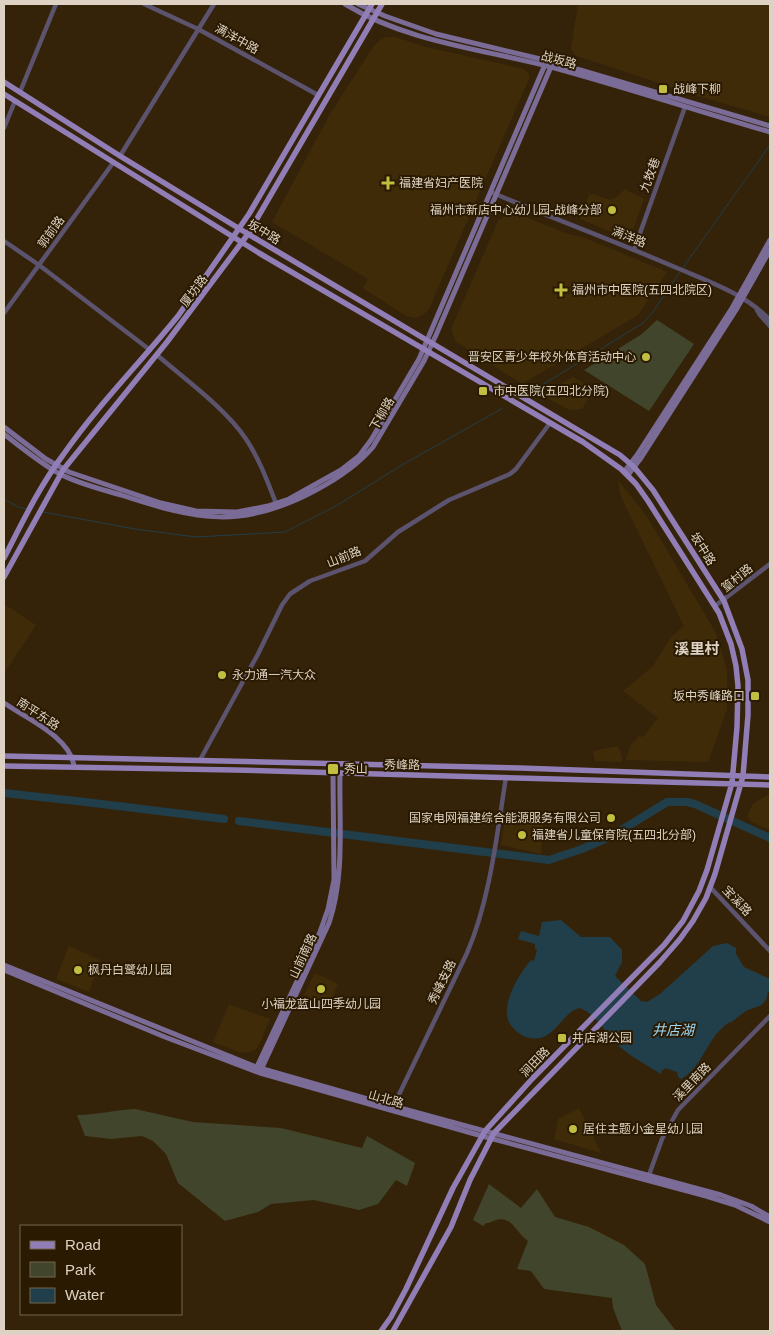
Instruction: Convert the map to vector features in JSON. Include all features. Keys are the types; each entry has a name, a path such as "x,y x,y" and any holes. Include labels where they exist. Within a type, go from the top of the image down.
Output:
{"main road":[{"name":"战坂路","path":"345,4 369,9"},
{"name":"战坂路","path":"358,4 398,28 452,45 546,63 770,132"},
{"name":"厦坊路","path":"4,577 62,472 157,355 248,234 382,4"},
{"name":"厦坊路","path":"4,558 54,467 83,428 178,316 190,296 234,238 369,9"},
{"name":"下柳路","path":"45,461 62,472 160,508 189,515 217,517 246,516 276,506 347,466 359,456 372,440 426,351 490,192 546,63"},
{"name":"战坂路","path":"552,65 770,126"},
{"name":"下柳路","path":"430,341 552,65"},
{"name":"坂中路","path":"4,82 239,229 527,398 608,447 633,465 653,490 724,601 742,649 748,680 748,716 742,783"},
{"name":"坂中路","path":"4,94 242,243 599,452 626,473 654,510 715,606 731,644 738,678 734,776"},
{"path":"740,298 770,240"},
{"path":"626,473 633,465 770,250"},
{"path":"4,427 45,461"},
{"path":"4,434 45,461"},
{"name":"南平东路","path":"4,705 54,736 67,748 71,759"},
{"name":"秀峰路","path":"4,756 770,776"},
{"path":"71,759 72,767"},
{"name":"秀峰路","path":"4,766 770,785"},
{"name":"山前南路","path":"258,1070 326,918 334,880 333,825 337,774"},
{"name":"山前南路","path":"258,1070 331,916 337,888 340,840 337,774"},
{"path":"732,783 734,776"},
{"name":"涧田路","path":"381,1331 406,1289 453,1188 484,1134 532,1079 664,945 689,911 707,870 732,783"},
{"name":"涧田路","path":"393,1331 451,1227 470,1180 493,1136 675,945 693,921 710,887 742,783"},
{"name":"山北路","path":"4,965 258,1070"},
{"name":"山北路","path":"4,970 258,1070 484,1134 722,1195 751,1206 770,1217"},
{"name":"山北路","path":"493,1136 735,1205 770,1222"}],"street":[{"path":"20,92 56,4"},
{"name":"满洋中路","path":"144,4 198,29 318,95"},
{"path":"120,156 214,4"},
{"path":"4,128 15,101"},
{"name":"九牧巷","path":"634,250 685,107"},
{"name":"郭前路","path":"4,313 113,163"},
{"name":"满洋路","path":"490,192 728,290 770,320"},
{"path":"4,241 150,350"},
{"name":"满洋路","path":"757,309 770,326"},
{"path":"157,355 235,425 255,454 276,506"},
{"name":"山前路","path":"200,760 258,654 282,605 290,594 310,581 365,561 402,529 449,500 510,474 516,469 550,423"},
{"name":"篁村路","path":"715,606 770,564"},
{"name":"秀峰支路","path":"393,1108 471,943 478,922 495,845 506,777"},
{"name":"宝溪路","path":"710,887 770,951"},
{"name":"溪里南路","path":"649,1175 662,1139 678,1110 770,1016"}],"shaded area":[{"path":"578,4 770,4 770,117 698,96 577,56 571,48"},
{"name":"福建省妇产医院","path":"386,37 395,37 426,47 524,69 529,75 529,79 429,309 423,315 416,318 406,316 363,288 368,279 272,222 330,114 373,47"},
{"name":"福州市新店中心幼儿园-战峰分部","path":"625,189 644,199 634,227 629,233 619,235 580,219 589,195 593,194 610,200 617,197"},
{"name":"福州市中医院(五四北院区)","path":"511,211 568,234 585,238 667,272 638,315 522,384 456,342 452,332 452,327 498,221"},
{"path":"573,377 594,389 582,409 569,410 542,395"},
{"path":"618,480 646,515 716,633 727,670 727,709 708,762 626,760 630,746 639,736 643,737 658,718 623,691 653,666 671,637 684,626 621,497"},
{"path":"4,604 36,625 4,673"},
{"path":"618,746 622,762 595,761 593,751"},
{"path":"770,793 770,830 752,822 748,814 753,804"},
{"name":"福建省儿童保育院(五四北分部)","path":"505,818 538,821 543,824 541,854 501,845"},
{"name":"枫丹白鹭幼儿园","path":"69,946 100,960 89,992 56,979"},
{"name":"小福龙蓝山四季幼儿园","path":"315,973 338,984 331,1001 336,1004 334,1009 304,995"},
{"path":"229,1004 270,1019 258,1047 253,1051 242,1053 213,1042"},
{"name":"居住主题小金星幼儿园","path":"579,1108 601,1153 554,1139 558,1119"}],"green space":[{"name":"晋安区青少年校外体育活动中心","path":"657,320 694,344 649,411 584,370 642,334"},
{"path":"135,1109 193,1122 281,1128 362,1148 367,1136 415,1163 407,1186 396,1180 378,1204 359,1210 314,1200 271,1204 258,1212 225,1221 178,1183 166,1154 153,1141 142,1136 111,1139 85,1136 77,1115"},
{"path":"489,1184 521,1208 537,1189 555,1217 589,1227 624,1245 645,1264 656,1305 676,1331 622,1331 613,1308 612,1298 544,1289 531,1271 517,1269 528,1241 511,1223 502,1219 486,1223 483,1226 473,1220"}],"water":[{"name":"井店湖","path":"561,920 581,937 610,937 622,950 622,962 615,976 641,1001 647,1002 660,994 713,946 727,943 736,948 736,954 744,967 770,979 770,991 764,1003 746,1011 719,1031 696,1066 681,1079 678,1077 677,1072 665,1068 661,1074 629,1054 614,1041 591,1015 580,1008 574,1010 546,1036 539,1038 525,1037 515,1030 508,1021 508,1003 515,984 531,960 534,961 537,950 535,949 535,944 518,939 521,931 539,936 542,922"}],"waterway":[{"path":"682,269 770,145"},
{"path":"534,390 643,323 680,272"},
{"path":"43,512 135,529 196,537 285,532 336,506 402,465 503,408"},
{"path":"4,499 18,507 27,509"},
{"path":"4,793 224,819"},
{"path":"239,821 549,860 612,836 667,802 687,802 770,838"}],"place":[{"name":"战峰下柳","path":"663,89"},
{"name":"福建省妇产医院","path":"388,183"},
{"name":"福州市新店中心幼儿园-战峰分部","path":"612,210"},
{"name":"福州市中医院(五四北院区)","path":"561,290"},
{"name":"晋安区青少年校外体育活动中心","path":"646,357"},
{"name":"市中医院(五四北分院)","path":"483,391"},
{"name":"永力通一汽大众","path":"222,675"},
{"name":"坂中秀峰路口","path":"755,696"},
{"name":"秀山","path":"333,769"},
{"name":"国家电网福建综合能源服务有限公司","path":"611,818"},
{"name":"福建省儿童保育院(五四北分部)","path":"522,835"},
{"name":"枫丹白鹭幼儿园","path":"78,970"},
{"name":"小福龙蓝山四季幼儿园","path":"321,989"},
{"name":"井店湖公园","path":"562,1038"},
{"name":"居住主题小金星幼儿园","path":"573,1129"}],"district":[{"name":"溪里村","path":"697,648"}]}
